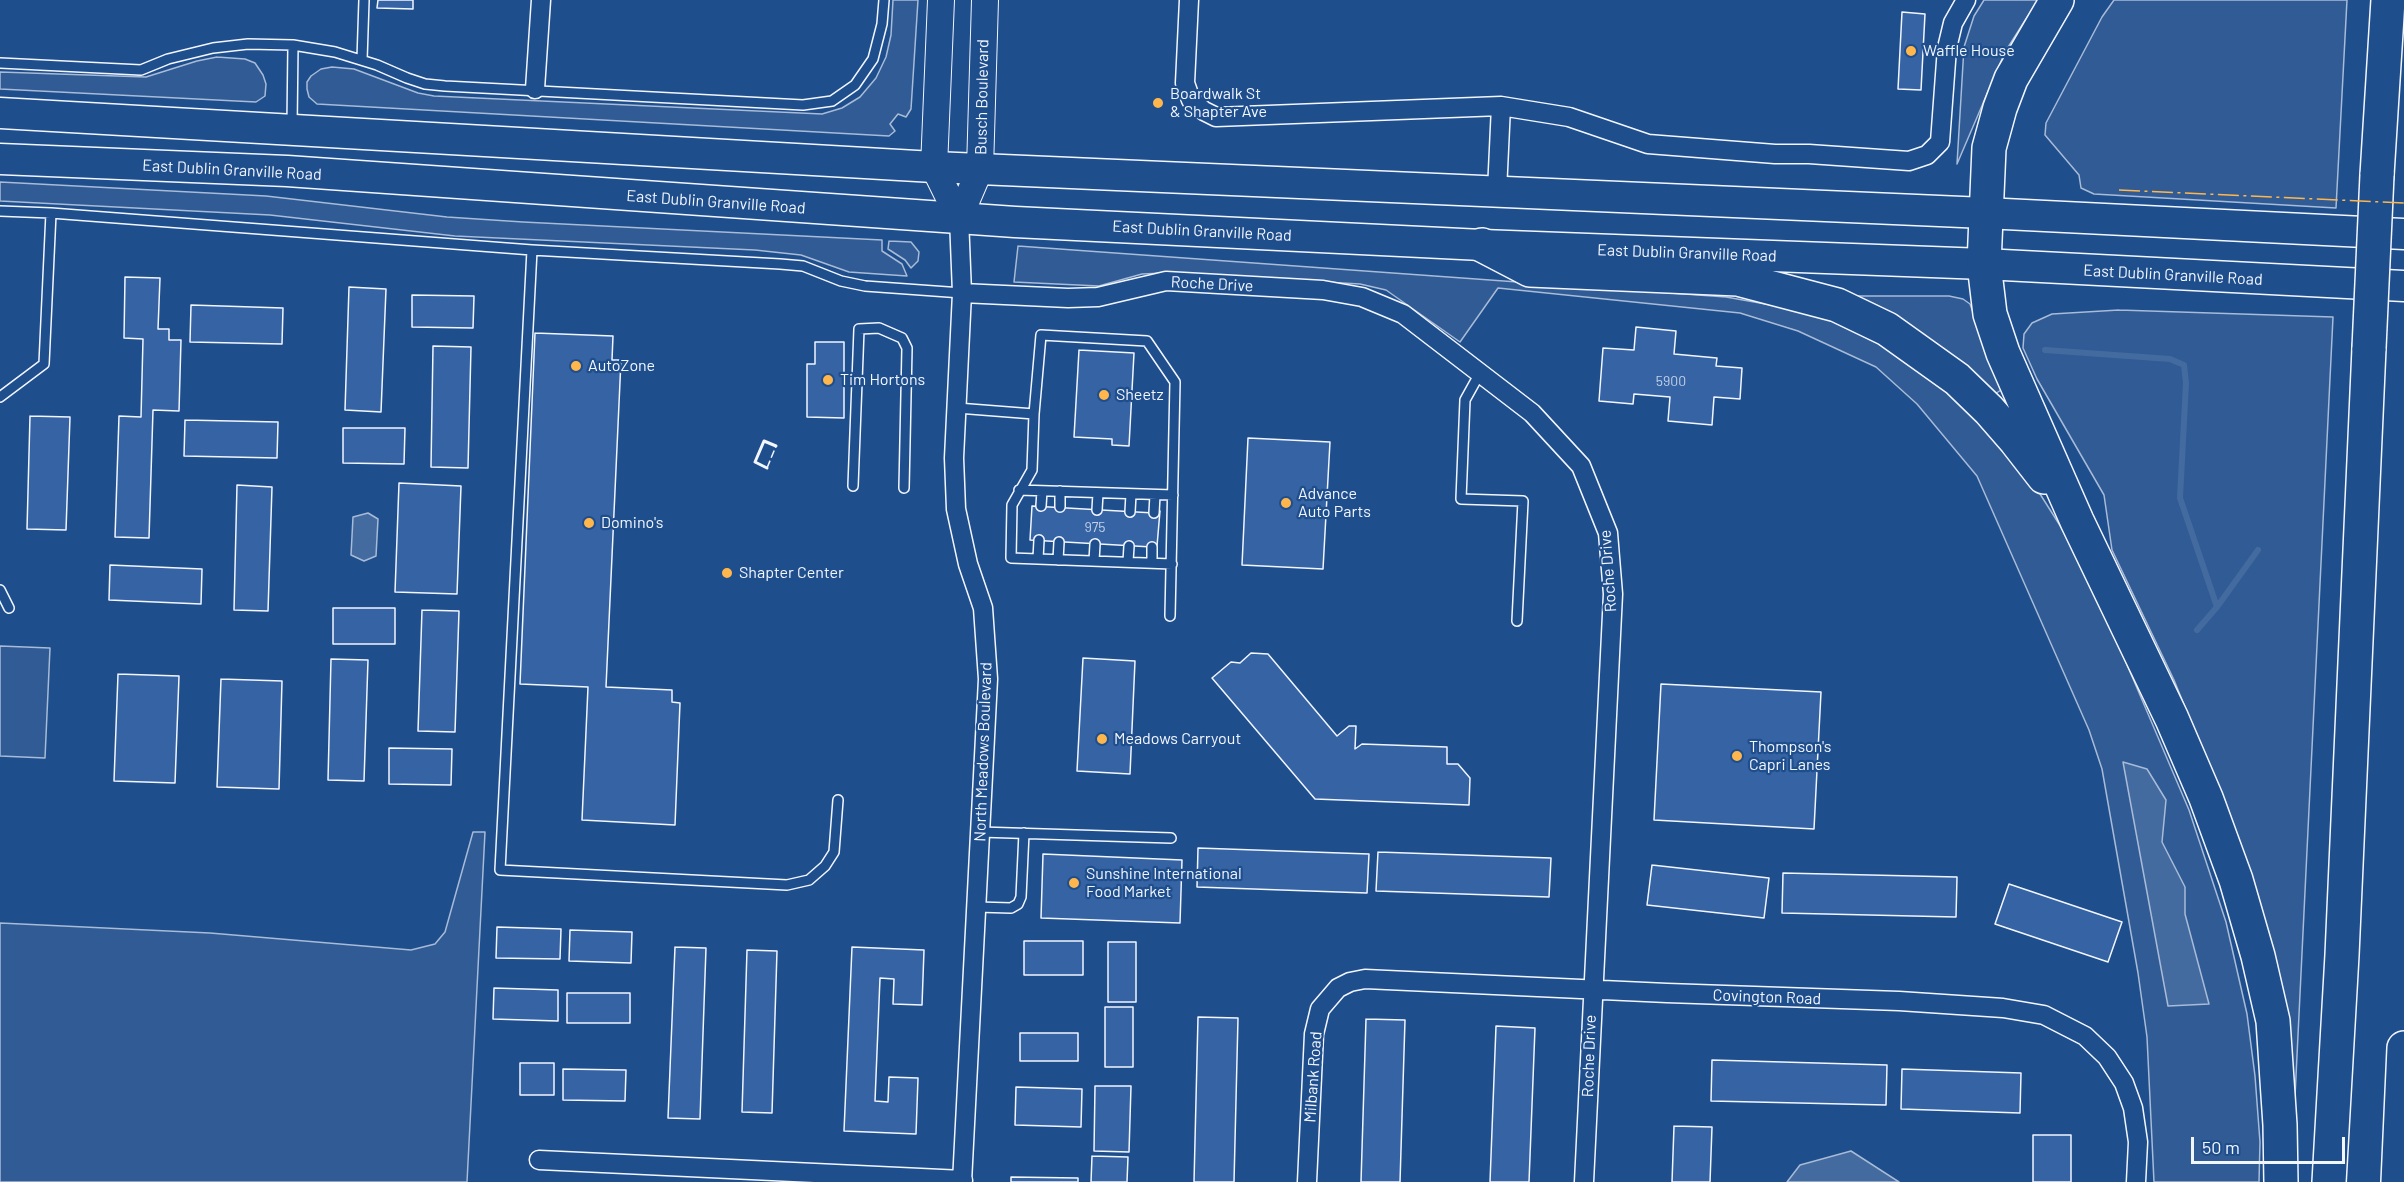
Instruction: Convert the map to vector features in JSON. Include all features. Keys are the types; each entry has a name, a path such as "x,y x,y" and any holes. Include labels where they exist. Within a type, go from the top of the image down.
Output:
{"highway":[{"path":"2057,0 2011,79 1989,148 1984,264 1990,314 2003,353 2077,521 2172,719 2206,798 2236,880 2258,956 2273,1021 2280,1125 2281,1182"},
{"path":"2329,1182 2377,175 2388,0"},
{"path":"1482,245 1530,270 1738,279 1837,305 1887,329 1957,379 2016,441 2077,521"},
{"path":"2398,1182 2404,1048"}],"main road":[{"path":"941,0 934,167 959,218"},
{"name":"Busch Boulevard","path":"959,218 980,169 985,0"},
{"path":"0,113 934,167 1985,213 2404,234"},
{"name":"East Dublin Granville Road","path":"0,159 287,171 959,218 1482,245 1984,264 2404,286"}],"street":[{"path":"535,89 541,0"},
{"path":"1190,0 1185,83 1191,99 1204,111 1216,117 1501,106 1546,111 1648,144 1909,161 1927,155 1941,142 1947,48 1953,22 1966,0"},
{"path":"1497,191 1501,106"},
{"name":"North Meadows Boulevard","path":"959,218 962,293 954,458 956,509 968,564 983,608 987,679 963,1181"},
{"name":"Roche Drive","path":"962,293 1068,298 1098,297 1167,281 1323,290 1362,297 1403,314 1532,413 1581,466 1608,533 1613,594 1584,1182"},
{"name":"Covington Road","path":"1381,979 1592,990 1899,1001 2003,1008 2044,1015 2085,1036 2107,1057 2124,1083 2133,1108 2138,1142 2136,1182"},
{"name":"Milbank Road","path":"1307,1182 1314,1034 1320,1009 1338,988 1350,982 1381,979"},
{"path":"539,1160 963,1181"}],"lane":[{"path":"362,60 364,0"},
{"path":"0,63 141,70 168,59 213,48 249,44 293,45 335,52 425,84 803,105 832,100 855,85 873,59 882,24 884,0"},
{"path":"292,129 293,45"},
{"path":"0,211 532,250 780,264 803,267 841,281 865,286 962,293"},
{"path":"0,397 44,364 51,213"},
{"path":"532,250 500,870 787,885 809,880 825,866 834,852 838,800"},
{"path":"853,486 859,329 879,328 902,338 907,348 904,488"},
{"path":"1170,615 1172,564 1175,382 1147,341 1041,335 1032,470 1012,505 1011,558 1172,564"},
{"path":"1480,373 1464,400 1461,499 1523,501 1517,621"},
{"path":"957,408 1034,414"},
{"path":"1019,490 1173,495"},
{"path":"1041,506 1042,491"},
{"path":"1060,491 1060,507"},
{"path":"1097,510 1098,493"},
{"path":"1130,512 1131,494"},
{"path":"1154,513 1155,495"},
{"path":"1038,559 1039,540"},
{"path":"1058,560 1059,542"},
{"path":"1094,561 1095,544"},
{"path":"1128,562 1129,546"},
{"path":"1152,547 1152,563"},
{"path":"0,590 9,608"},
{"path":"980,832 1172,838"},
{"path":"977,907 1011,908 1018,904 1021,897 1024,833"}],"shaded area":[{"path":"893,0 918,0 911,109 906,117 898,114 890,124 895,131 889,136 317,104 309,97 307,89 307,82 311,76 321,69 332,67 354,69 418,93 434,96 822,114 842,108 860,97 876,78 886,57 891,35"},
{"path":"1984,0 2038,0 2005,52 1957,164 1964,47 1974,16"},
{"path":"2114,0 2347,0 2336,208 2094,194 2081,188 2079,175 2045,135 2046,123 2102,17"},
{"path":"217,57 245,59 255,63 266,84 265,96 256,102 0,89 0,72 146,77"},
{"path":"0,182 266,196 447,217 523,222 882,240 882,251 902,264 907,276 849,272 801,255 755,250 455,236 270,215 0,201"},
{"path":"889,241 911,242 919,252 918,261 911,268 905,260 888,249"},
{"path":"1018,246 1726,297 1788,308 1836,322 1891,350 1931,377 1986,426 2028,475 2066,535 2108,620 2189,810 2226,922 2247,1014 2260,1142 2259,1182 2154,1182 2147,1037 2138,973 2102,769 2089,730 1977,476 1917,404 1876,367 1798,331 1740,313 1498,288 1460,342 1386,290 1360,284 1164,273 1142,274 1099,286 1014,282"},
{"path":"1852,296 1949,296 1963,299 1970,304 2001,390 1995,394"},
{"path":"2119,310 2333,317 2294,1117 2216,784 2174,680 2112,550 2104,495 2037,379 2023,348 2024,334 2032,323 2052,314"},
{"path":"368,513 378,519 376,556 364,561 351,555 353,517"},
{"path":"0,646 50,648 45,758 0,756"},
{"path":"2123,762 2147,769 2166,800 2162,842 2185,887 2185,914 2209,1004 2168,1006"},
{"path":"473,832 485,832 467,1182 0,1182 0,923 210,933 411,950 435,944 445,932"},
{"path":"1851,1151 1899,1182 1787,1182 1800,1165"}],"building":[{"path":"378,0 413,0 413,9 377,8"},
{"name":"Waffle House","path":"1902,12 1925,14 1921,90 1898,89"},
{"path":"125,277 160,278 158,329 169,329 169,340 181,340 179,411 153,410 149,538 115,537 119,416 141,417 143,339 124,338"},
{"path":"349,287 386,289 381,412 345,410"},
{"path":"412,295 474,296 473,328 412,327"},
{"path":"191,305 283,308 282,344 190,342"},
{"path":"1636,327 1676,331 1674,354 1717,358 1716,366 1742,368 1740,399 1714,397 1712,425 1668,421 1670,397 1634,394 1633,404 1599,401 1603,348 1634,350"},
{"path":"535,333 613,336 612,360 621,360 606,687 672,690 672,702 680,703 675,825 582,820 588,687 520,684"},
{"path":"815,342 844,342 844,418 807,417 807,364 815,364"},
{"path":"433,346 471,347 468,468 431,467"},
{"name":"Sheetz","path":"1079,350 1134,353 1129,446 1112,445 1112,439 1074,437"},
{"path":"30,416 70,417 66,530 27,529"},
{"path":"185,420 278,422 277,458 184,456"},
{"path":"343,428 405,428 404,464 343,463"},
{"name":"Advance Auto Parts","path":"1248,438 1330,442 1323,569 1242,565"},
{"path":"399,483 461,486 457,594 395,592"},
{"path":"237,485 272,487 268,611 234,610"},
{"path":"1032,506 1154,513 1160,511 1157,546 1030,540"},
{"path":"110,565 202,569 201,604 109,600"},
{"path":"333,608 395,608 395,644 333,644"},
{"path":"422,610 459,611 455,732 418,731"},
{"path":"1251,653 1268,654 1337,736 1349,726 1356,726 1355,749 1362,744 1447,747 1447,764 1458,764 1470,778 1469,805 1315,799 1212,678 1231,662 1240,663"},
{"path":"1083,658 1135,661 1130,774 1077,771"},
{"path":"331,659 368,660 364,781 328,780"},
{"path":"118,674 179,676 175,783 114,781"},
{"path":"221,679 282,681 279,789 217,787"},
{"name":"Thompson's Capri Lanes","path":"1661,684 1821,692 1814,829 1654,820"},
{"path":"389,748 452,749 451,785 389,784"},
{"path":"1198,848 1369,854 1367,893 1197,887"},
{"path":"1378,852 1551,858 1549,897 1376,891"},
{"path":"1043,854 1182,860 1180,923 1041,918"},
{"path":"1652,865 1769,878 1764,918 1647,905"},
{"path":"1783,873 1957,877 1956,917 1782,913"},
{"path":"2009,884 2122,922 2108,962 1995,924"},
{"path":"497,927 561,929 560,959 496,958"},
{"path":"570,930 632,932 631,963 569,961"},
{"path":"1024,941 1083,941 1083,975 1024,975"},
{"path":"1108,942 1136,942 1136,1002 1108,1002"},
{"path":"675,947 706,948 700,1119 668,1118"},
{"path":"852,947 924,950 922,1005 893,1004 894,979 880,978 875,1101 888,1102 889,1077 918,1078 916,1134 844,1131"},
{"path":"747,950 777,951 772,1113 742,1112"},
{"path":"494,988 558,990 558,1021 493,1019"},
{"path":"567,993 630,993 630,1023 567,1023"},
{"path":"1105,1007 1133,1007 1133,1067 1105,1067"},
{"path":"1198,1017 1238,1018 1234,1182 1194,1182"},
{"path":"1366,1019 1405,1020 1400,1182 1361,1182"},
{"path":"1496,1026 1535,1028 1529,1182 1490,1182"},
{"path":"1020,1033 1078,1033 1078,1061 1020,1061"},
{"path":"1712,1060 1887,1065 1886,1105 1711,1101"},
{"path":"520,1063 554,1063 554,1095 520,1095"},
{"path":"563,1069 626,1070 625,1101 563,1100"},
{"path":"1902,1069 2021,1073 2020,1113 1901,1109"},
{"path":"1095,1086 1131,1086 1129,1152 1094,1151"},
{"path":"1016,1087 1082,1089 1081,1127 1015,1125"},
{"path":"1674,1126 1712,1127 1710,1182 1672,1182"},
{"path":"2033,1135 2071,1135 2071,1182 2033,1182"},
{"path":"1092,1156 1128,1157 1127,1182 1091,1182"},
{"path":"1011,1177 1078,1178 1078,1182 1011,1182"}],"waterway":[{"path":"2045,350 2170,359 2184,365 2186,383 2180,498 2217,607"},
{"path":"2197,630 2217,607 2258,550"}],"fence":[{"path":"767,468 776,446"}],"wall":[{"path":"767,468 755,462 764,441 776,446"}],"power":[{"path":"2119,190 2404,203"}],"place":[{"name":"Waffle House","path":"1911,51"},
{"name":"Boardwalk St & Shapter Ave","path":"1158,103"},
{"name":"AutoZone","path":"576,366"},
{"name":"Tim Hortons","path":"828,380"},
{"name":"Sheetz","path":"1104,395"},
{"name":"Advance Auto Parts","path":"1286,503"},
{"name":"Domino's","path":"589,523"},
{"name":"Shapter Center","path":"727,573"},
{"name":"Meadows Carryout","path":"1102,739"},
{"name":"Thompson's Capri Lanes","path":"1737,756"},
{"name":"Sunshine International Food Market","path":"1074,883"}]}
